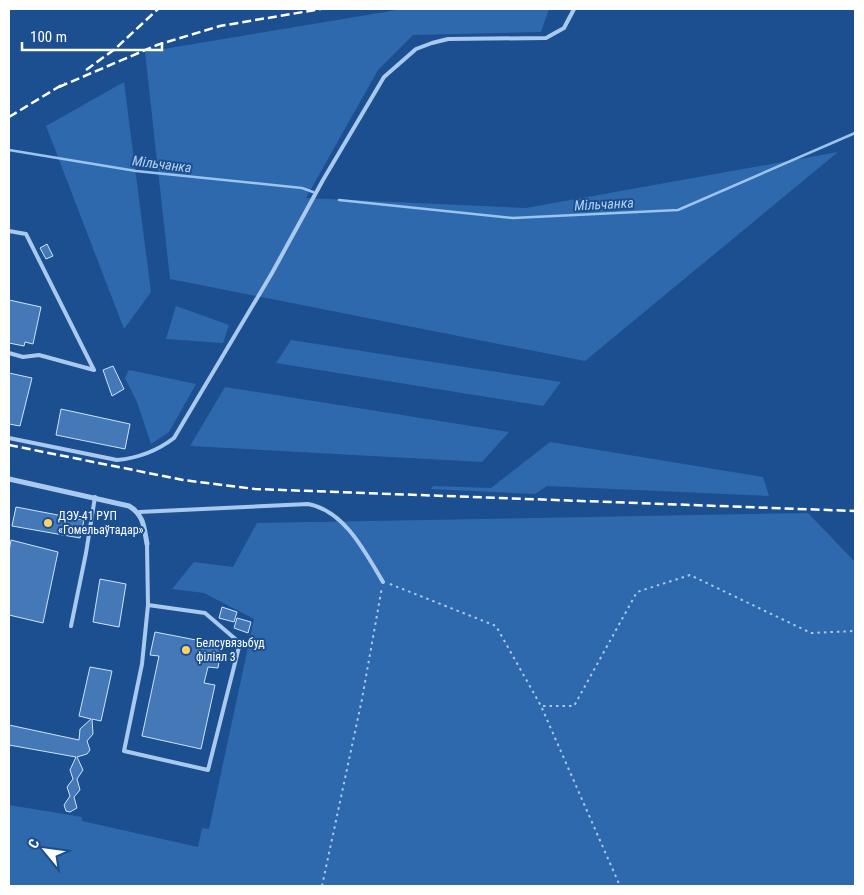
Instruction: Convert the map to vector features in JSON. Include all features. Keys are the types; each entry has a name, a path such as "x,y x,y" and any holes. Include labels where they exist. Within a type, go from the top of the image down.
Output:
{"street":[{"path":"9,479 124,504 139,512 143,520 147,544"}],"lane":[{"path":"9,438 117,460 134,459 163,446 174,438 262,290 323,180 384,77 416,49 448,39 546,38 564,28 574,9"},
{"path":"9,231 26,234 94,370 39,355 23,357 9,353"},
{"path":"71,626 86,553 94,497"},
{"path":"139,512 308,504 320,506 330,512 358,541 383,582"},
{"path":"147,544 148,605 142,664 124,750 208,770 240,643 205,613 148,605"}],"path":[{"path":"542,706 574,706 637,592 690,575 811,632 855,631"},
{"path":"322,886 362,700 383,582 496,626 542,706 620,886"}],"shaded area":[{"path":"403,9 549,9 541,32 413,35 378,70 306,198 526,208 838,152 585,361 170,279 145,52"},
{"path":"124,82 151,292 124,329 46,126"},
{"path":"176,306 229,325 223,343 166,339"},
{"path":"291,340 561,382 543,406 276,363"},
{"path":"129,370 196,384 169,432 151,444 137,402 125,378"},
{"path":"225,387 509,432 482,462 190,446"},
{"path":"550,442 763,477 769,496 547,486 535,494 431,489 433,486 491,488"},
{"path":"808,513 855,562 855,886 9,886 9,805 82,817 82,821 198,847 202,828 209,829 254,619 204,593 172,589 194,562 233,567 257,523"}],"building":[{"path":"47,244 53,256 46,259 40,248"},
{"path":"9,300 41,307 33,344 25,342 24,346 9,343"},
{"path":"113,366 124,389 112,396 103,370"},
{"path":"9,373 32,378 20,426 9,424"},
{"path":"61,409 130,424 125,449 56,435"},
{"name":"ДЭУ-41 РУП «Гомельаўтадар»","path":"16,507 84,520 80,538 12,526"},
{"path":"11,540 58,552 43,623 9,615 9,551"},
{"path":"100,579 126,584 119,627 93,622"},
{"path":"222,607 237,612 234,622 219,618"},
{"path":"237,618 251,622 248,633 234,628"},
{"path":"155,632 222,645 218,668 208,667 204,683 215,685 201,749 142,736 159,656 150,655"},
{"path":"90,667 112,671 101,721 92,719 93,734 87,741 90,750 87,754 77,757 83,770 77,779 80,790 74,797 77,808 70,812 66,811 64,805 70,796 67,787 73,779 70,770 76,757 9,745 9,725 79,740 80,729 91,719 79,716"}],"waterway":[{"name":"Мільчанка","path":"339,200 513,218 678,210 855,133"},
{"name":"Мільчанка","path":"9,150 136,171 302,188 313,192"}],"railway":[{"path":"86,70 115,49 158,9"},
{"path":"59,87 157,45 220,26 321,9"},
{"path":"9,117 65,83"},
{"path":"9,445 183,480 255,489 855,511"}],"place":[{"name":"ДЭУ-41 РУП «Гомельаўтадар»","path":"48,523"},
{"name":"Белсувязьбуд філіял 3","path":"186,650"}]}
